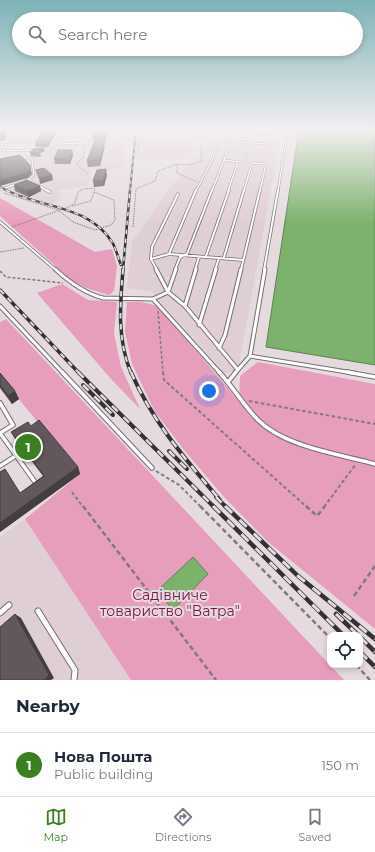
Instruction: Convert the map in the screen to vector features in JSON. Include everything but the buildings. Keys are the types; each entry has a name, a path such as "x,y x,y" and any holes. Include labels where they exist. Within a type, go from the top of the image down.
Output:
{"lane":[{"path":"0,191 29,180 34,175 32,161"},
{"path":"169,254 199,183 211,161"},
{"path":"0,222 71,283 95,296 103,298 153,298 168,292 180,257 187,254 224,161"},
{"path":"219,348 224,335 266,164 229,161"},
{"path":"228,382 250,356 282,161"},
{"path":"206,256 238,162"},
{"path":"224,257 252,163"},
{"path":"29,180 50,192"},
{"path":"178,194 152,247 151,259 168,292 185,306 199,325 238,370"},
{"path":"151,259 169,254 187,254 199,257 224,257 243,260"},
{"path":"185,306 199,257"},
{"path":"199,325 219,258"},
{"path":"153,298 228,382 258,420 277,435 308,446 375,464"},
{"path":"0,306 152,468"},
{"path":"250,356 375,377"},
{"path":"0,403 13,425 0,433 35,482"},
{"path":"0,466 17,456"},
{"path":"0,613 9,605"},
{"path":"38,610 75,670 74,680"}],"path":[{"path":"80,161 76,164 89,175"},
{"path":"133,227 136,189 154,181 158,171 177,164 190,165 202,161"},
{"path":"177,164 177,173 199,183"},
{"path":"8,228 58,210 69,207 90,201 95,188 83,189 78,192 75,203 69,207"},
{"path":"0,191 58,210 73,222 95,230 111,226 115,220 114,200 94,192"},
{"path":"0,252 29,247"},
{"path":"0,271 6,277 71,283"},
{"path":"158,310 164,380 317,516 360,460"},
{"path":"243,400 375,424"},
{"path":"152,468 179,485 327,635"},
{"path":"72,492 216,680"},
{"path":"354,596 375,566"},
{"path":"359,668 370,680"}],"shaded area":[{"path":"14,161 124,161 123,169 92,170 88,186 59,190 60,199 52,204 7,191 0,187 0,164"},
{"path":"190,161 276,161 239,365 234,371 225,374 151,291 127,288 132,242"},
{"path":"294,161 375,161 375,365 266,347"},
{"path":"25,519 131,680 0,680 0,537"},
{"path":"193,557 208,574 173,610 157,591"}],"green space":[{"path":"0,198 95,252 112,249 117,266 114,291 109,295 86,288 71,280 0,216"},
{"path":"62,284 88,300 117,302 114,333 121,367 140,409 111,379 37,293"},
{"path":"127,302 141,302 158,306 239,401 240,376 258,362 375,384 375,629 268,542 224,497 184,450 155,412 132,364 125,332"},
{"name":"Садівниче товариство \"Ватра\"","path":"6,319 327,662 327,668 333,668 344,680 131,680 25,519 80,474 0,376 0,322"}],"railway":[{"path":"130,191 133,161"},
{"path":"0,187 6,190"},
{"path":"6,190 34,201 78,214 91,221 102,230 112,242 121,265"},
{"path":"123,270 130,190"},
{"path":"123,269 121,322 123,347 131,373"},
{"path":"0,290 79,373"},
{"path":"131,372 139,390 159,423 182,455 220,500"},
{"path":"79,373 214,507"},
{"path":"83,385 113,415"},
{"path":"169,451 187,469"},
{"path":"216,497 225,506"},
{"path":"213,506 340,632"},
{"path":"225,506 298,576 375,639"},
{"path":"336,614 355,632"},
{"path":"363,640 375,652"},
{"path":"363,655 375,667"}],"place":[{"name":"Нова Пошта","path":"28,447"}]}
